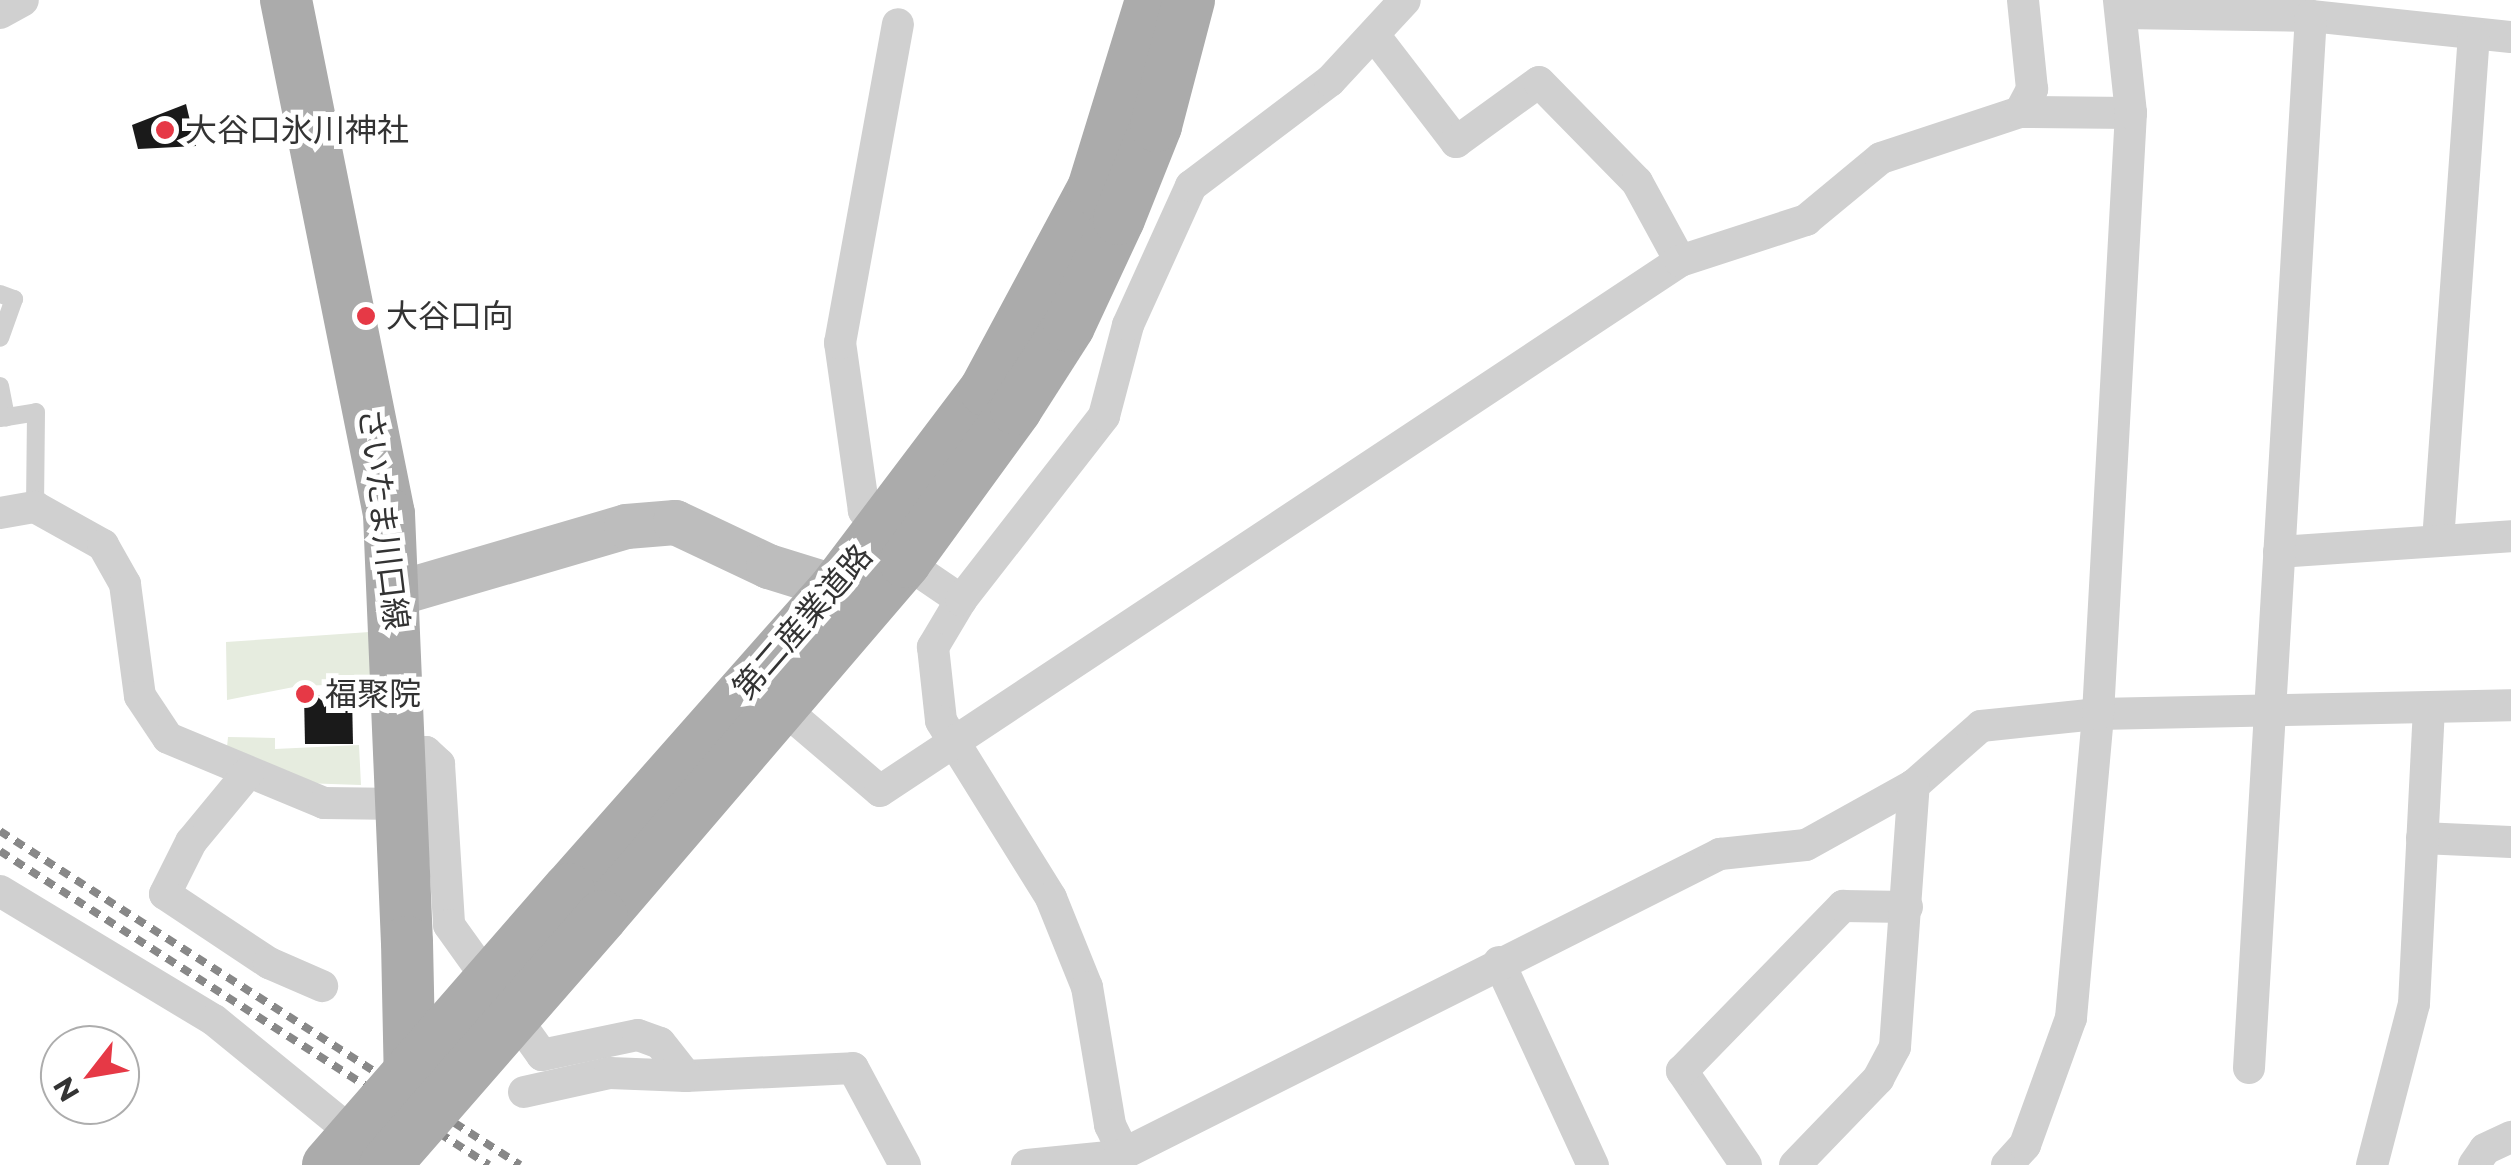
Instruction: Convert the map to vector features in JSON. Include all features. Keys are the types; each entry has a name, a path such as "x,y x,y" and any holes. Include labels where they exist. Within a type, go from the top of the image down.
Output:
{"main road":[{"name":"さいたま川口線","path":"286,0 377,444 397,593 410,1072 377,1153"},
{"name":"第二産業道路","path":"410,1072 784,709 895,544 1039,300 1093,189 1151,0"},
{"name":"第二産業道路","path":"377,1153 586,903 836,587 895,544 1069,326 1156,126 1188,0"}],"street":[{"path":"0,13 23,0"},
{"path":"1108,1159 1110,1125 1087,988 1051,898 941,721 933,646 961,600 1104,416 1128,326 1191,186 1330,81 1405,0"},
{"path":"2020,112 2032,89 2023,0"},
{"path":"2007,1165 2025,1145 2071,1018 2098,714 2131,113 2120,6 2312,16 2511,37"},
{"path":"2248,1068 2312,16"},
{"path":"898,24 840,343 864,511 895,544 961,600"},
{"path":"2438,541 2474,34"},
{"path":"1374,35 1456,142 1539,82 1637,182 1680,261"},
{"path":"784,709 880,791 1680,261 1806,220 1881,158 2020,112 2131,113"},
{"path":"0,513 35,507 103,546 124,584 140,696 168,738 324,804 403,804"},
{"path":"397,593 626,526 676,522 768,566 836,587"},
{"path":"2280,552 2511,536"},
{"path":"1027,1165 1108,1159 1720,854 1806,845 1914,785 1981,726 2098,714 2511,705"},
{"path":"2372,1165 2414,1004 2429,708"},
{"path":"404,752 426,752 439,764 449,926 542,1055 638,1034 660,1044 686,1076"},
{"path":"248,773 191,842 165,894 269,964 322,986"},
{"path":"1795,1165 1878,1079 1895,1046 1914,785"},
{"path":"2422,838 2511,842"},
{"path":"0,891 214,1020 377,1153"},
{"path":"1746,1165 1682,1071 1843,906 1907,907"},
{"path":"1499,962 1593,1165"},
{"path":"524,1092 610,1073 686,1076 853,1068 905,1165"},
{"path":"2474,1165 2485,1149 2511,1137"}],"lane":[{"path":"0,294 14,299 0,338"},
{"path":"0,386 3,418 36,412 35,507"}],"shaded area":[{"path":"384,631 382,683 299,686 227,700 226,642"},
{"path":"228,737 275,738 275,749 359,745 361,785 302,783 227,747"}],"building":[{"path":"186,104 196,146 138,149 132,125"},
{"path":"304,695 352,695 353,744 305,744"}],"railway":[{"path":"0,831 520,1165"},
{"path":"0,851 489,1165"}],"place":[{"name":"大谷口氷川神社","path":"165,130"},
{"name":"大谷口向","path":"366,316"},
{"name":"福聚院","path":"305,694"}]}
